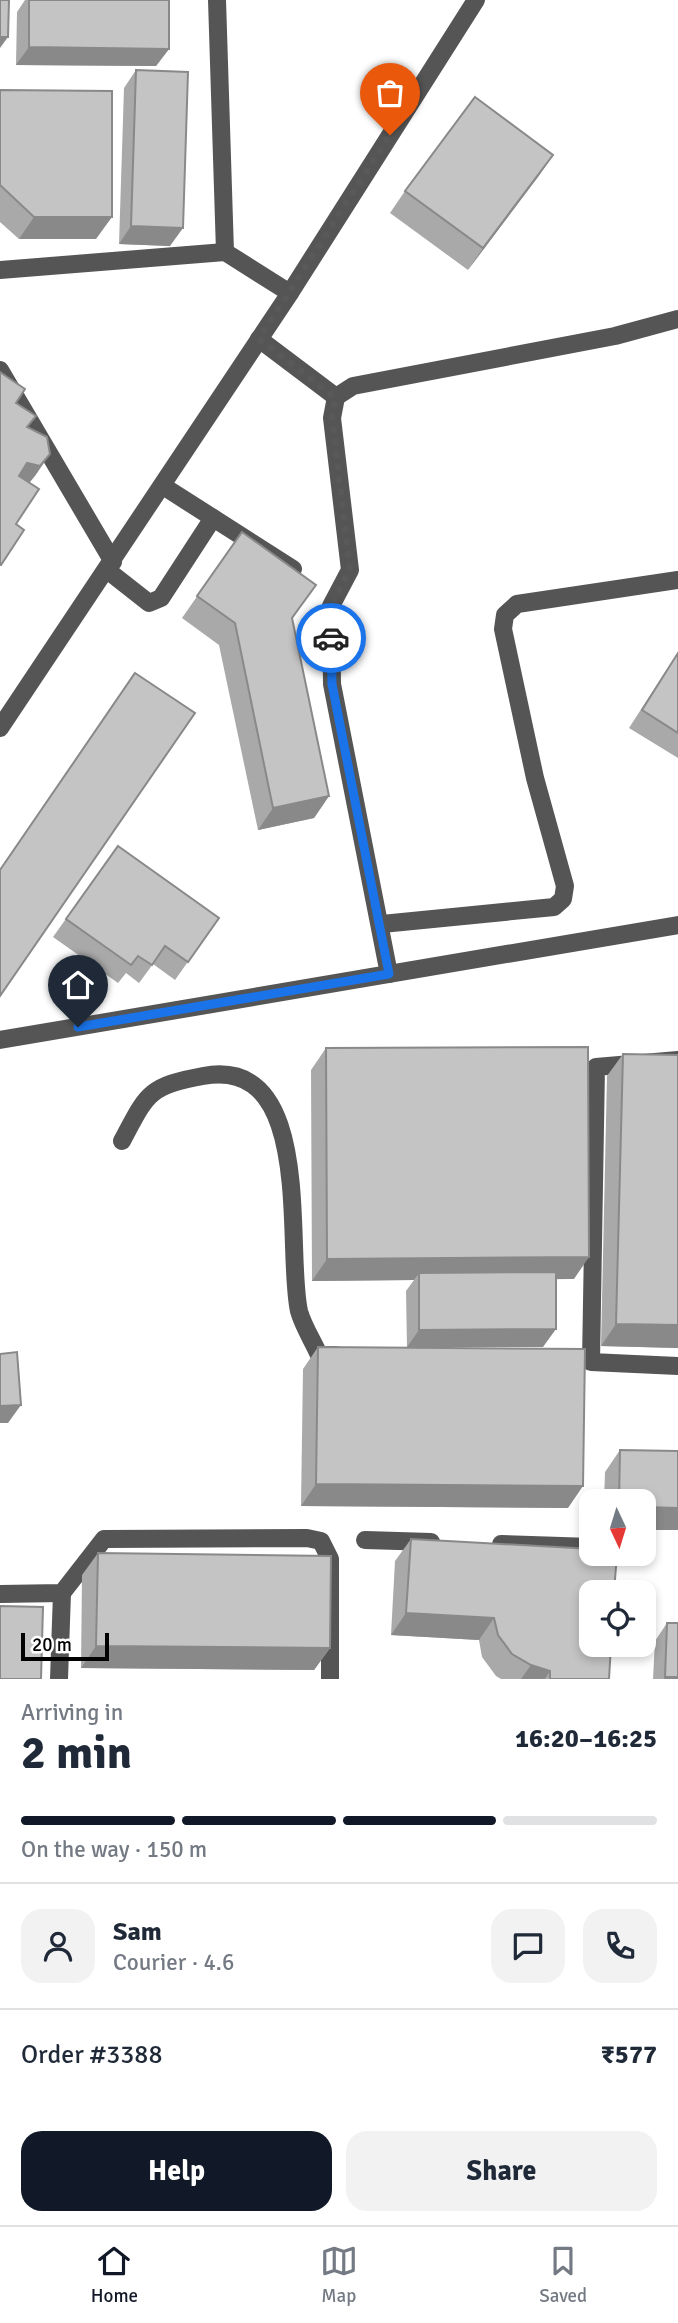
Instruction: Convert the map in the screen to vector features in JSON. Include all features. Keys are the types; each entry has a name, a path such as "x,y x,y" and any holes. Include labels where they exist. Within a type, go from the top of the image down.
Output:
{"street":[{"path":"217,0 225,253"},
{"path":"0,728 290,293 476,0"},
{"path":"0,270 225,253 290,293"},
{"path":"335,397 353,386 615,336 678,319"},
{"path":"259,339 335,397"},
{"path":"0,370 110,566 149,603 161,598 213,518"},
{"path":"335,397 332,418 350,570 331,606 332,684 382,924 389,974"},
{"path":"163,486 293,569"},
{"path":"382,924 554,907 563,899 565,886 535,778 503,629 505,615 517,604 678,580"},
{"path":"0,1040 678,925"},
{"path":"678,1060 596,1067 584,1362 678,1366"},
{"path":"122,1141 147,1095 178,1081 220,1073 251,1082 277,1112 287,1151 299,1312 319,1355 360,1356"},
{"path":"59,1679 62,1593 104,1539 307,1538 321,1541 330,1559 330,1679"},
{"path":"365,1540 445,1542"},
{"path":"485,1544 579,1547"},
{"path":"0,1594 62,1593"}],"building":[{"path":"0,0 9,0 8,37 0,37"},
{"path":"29,0 169,0 169,49 29,47"},
{"path":"136,70 188,72 183,228 131,226"},
{"path":"0,90 112,91 112,217 34,217 0,185"},
{"path":"475,97 553,155 483,248 405,191"},
{"path":"0,372 25,389 16,403 36,416 27,427 47,437 50,454 40,466 27,463 19,476 39,489 16,524 24,530 1,565 0,565"},
{"path":"242,532 316,585 292,618 329,796 273,808 235,623 197,596"},
{"path":"678,653 678,733 642,710"},
{"path":"135,673 195,713 0,996 0,870"},
{"path":"118,846 219,918 188,962 165,946 152,965 138,956 131,965 66,919"},
{"path":"588,1047 589,1257 327,1259 326,1048"},
{"path":"623,1054 678,1055 678,1325 616,1324"},
{"path":"556,1272 556,1329 419,1330 419,1273"},
{"path":"318,1347 585,1349 583,1486 316,1484"},
{"path":"17,1352 21,1405 0,1406 0,1354"},
{"path":"620,1450 678,1451 678,1508 656,1507 656,1489 619,1489"},
{"path":"411,1539 579,1548 579,1566 616,1566 615,1580 579,1580 579,1657 610,1657 609,1679 550,1679 550,1671 531,1665 512,1654 498,1635 494,1618 406,1613"},
{"path":"98,1553 331,1556 330,1648 96,1646"},
{"path":"0,1606 43,1607 41,1679 0,1679"},
{"path":"667,1623 678,1623 678,1677 665,1677"}],"way so far":[{"path":"331,638 331,606 350,570 332,418 335,397 259,339 390,135"}],"route":[{"path":"78,1027 389,974 382,924 332,684 331,638"}]}
